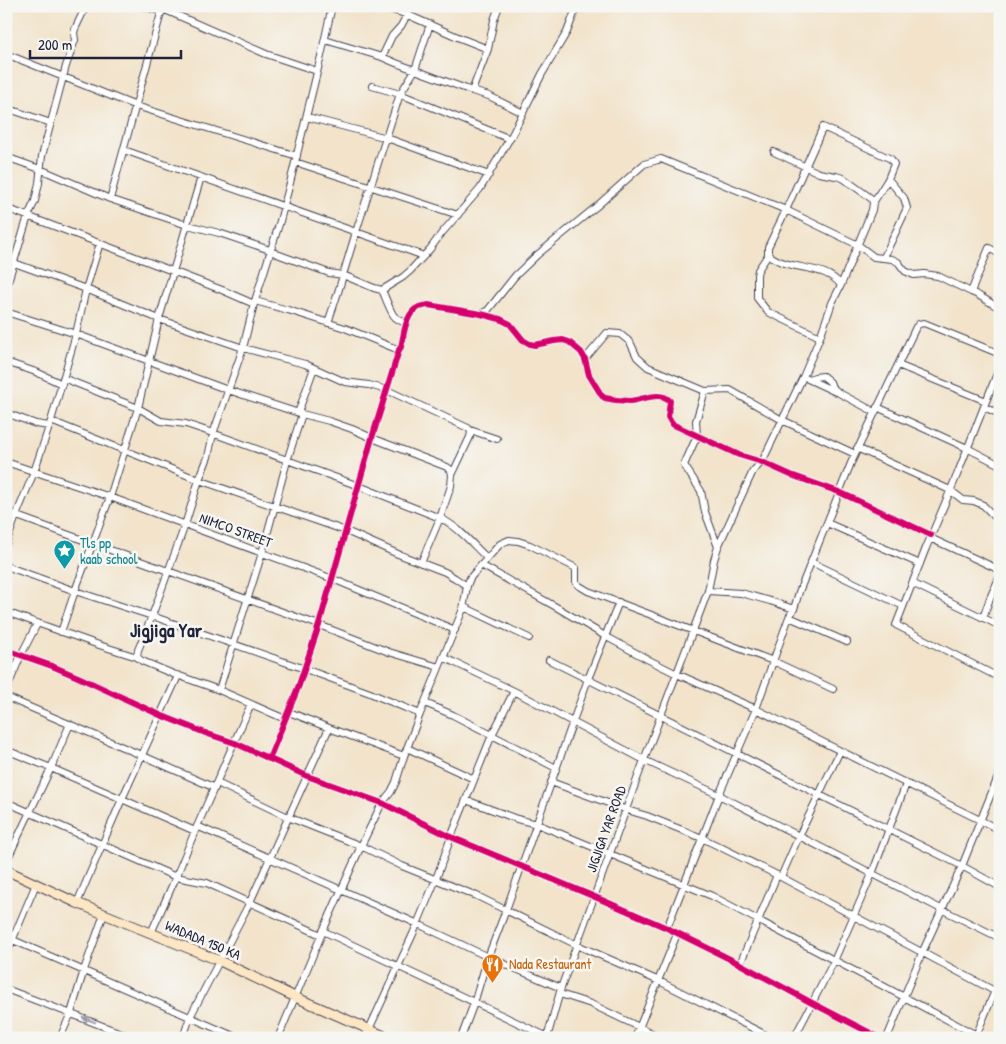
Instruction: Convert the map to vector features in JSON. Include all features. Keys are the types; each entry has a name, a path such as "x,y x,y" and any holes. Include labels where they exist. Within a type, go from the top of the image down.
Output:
{"street":[{"path":"6,288 10,261 35,201 40,169 51,123 75,40 75,28 86,6"},
{"path":"143,6 162,9 266,54 318,71"},
{"path":"137,657 185,525 208,457 213,434 243,348 284,206 307,117 332,6"},
{"path":"380,6 408,15 488,48"},
{"path":"382,57 392,36 401,26 412,6"},
{"path":"472,91 488,48 499,6"},
{"path":"382,290 403,277 424,256 480,189 510,139 542,74 567,32 577,6"},
{"path":"110,199 162,9"},
{"path":"328,323 339,294 370,186 400,94 414,70 430,24"},
{"path":"325,40 382,57 396,64 489,96 523,113"},
{"path":"6,54 136,106 458,215"},
{"path":"372,86 400,94 510,139"},
{"path":"6,108 51,123"},
{"path":"307,117 387,138 489,175"},
{"path":"820,337 768,312 756,298 758,270 768,255 768,247 823,127 891,159 894,164 888,179 904,198 907,208 884,257"},
{"path":"124,150 424,256"},
{"path":"774,152 818,172 842,178 872,199 873,203"},
{"path":"6,157 40,169 110,199 219,233 382,290 395,318 407,324"},
{"path":"482,314 488,310 515,276 538,255 644,164 662,159 786,210 858,246 874,257 884,257 898,262 905,271 914,275 938,276 981,296 987,302 1000,308"},
{"path":"61,632 125,451 150,362 159,319 201,177"},
{"name":"JIGJIGA YAR ROAD","path":"548,1037 560,991 708,591 718,547 753,471 762,462 805,378 832,303 858,246 873,203 888,179"},
{"path":"6,208 255,303 345,328 399,350"},
{"path":"6,544 34,472 50,424 100,243"},
{"path":"971,292 988,248 1000,254"},
{"path":"768,255 779,261 827,273 835,277 841,285"},
{"path":"10,261 159,319 243,348 314,368 345,382 369,385 387,390 470,430 497,439"},
{"path":"269,758 305,669 407,324 413,311 419,307 428,305 500,319 510,324 530,344 535,345 563,340 568,342 581,352 589,375 602,396 611,400 631,401 655,396 669,399 668,418 672,424 738,454 839,492 1000,570"},
{"path":"6,312 76,334 228,390 344,426 442,464 450,470 452,475"},
{"path":"667,928 719,795 756,708 839,492 856,451 916,327 922,323 1000,354"},
{"path":"585,359 607,333 620,334 630,342 637,357 648,367 705,391 730,390 782,420 950,490 963,500 974,501 983,505 1000,519"},
{"path":"6,362 138,408 161,421 186,424 359,486 440,518 457,528 487,558"},
{"path":"898,366 985,404 1000,414"},
{"path":"1000,366 896,622 896,625 900,628 1000,678"},
{"path":"219,690 246,598 262,553 314,368"},
{"path":"805,378 823,376 839,393 967,448 1000,465"},
{"path":"705,391 696,421 697,436 684,465 700,491 705,512 718,547"},
{"path":"6,413 36,424 50,424 199,480 346,531 445,572 467,586"},
{"path":"421,563 440,518 451,486 452,475 470,437 470,430"},
{"name":"NIMCO STREET","path":"6,462 110,497 333,579 455,630"},
{"path":"6,512 246,598 389,652 439,667"},
{"path":"828,523 920,564"},
{"path":"278,1038 360,846 382,803 396,782 420,714 464,607 470,578 500,544 509,540 530,545 576,568 576,582 588,591 773,661 833,689"},
{"path":"811,562 903,606"},
{"path":"481,565 605,636 677,674 756,708 1000,830"},
{"path":"6,566 305,669 420,714"},
{"path":"984,618 1000,576"},
{"path":"912,583 1000,626"},
{"path":"708,591 741,592 794,610"},
{"path":"461,1038 488,956 588,678 619,602"},
{"path":"464,607 529,638"},
{"path":"6,612 36,624 137,657 142,661 219,690 286,719"},
{"path":"790,617 847,642"},
{"path":"6,691 36,624"},
{"path":"6,650 78,677 160,714 235,743 307,776 382,803 451,837 667,928 740,964 880,1038"},
{"path":"443,657 514,691 644,760 719,795 1000,938"},
{"path":"549,660 662,715 1000,887"},
{"path":"77,903 160,714 178,678 177,675"},
{"path":"365,1038 418,924 474,779 514,691"},
{"path":"6,697 360,846 402,866 459,888 577,945 658,981 772,1038"},
{"path":"425,703 556,768"},
{"path":"151,933 252,704"},
{"path":"289,712 404,756"},
{"path":"6,862 70,724"},
{"path":"183,1038 190,1017 250,902 329,728"},
{"path":"407,748 474,779"},
{"path":"6,750 341,890 488,956 662,1038"},
{"path":"740,964 779,876 840,751"},
{"path":"887,1038 999,776"},
{"path":"551,782 647,816 702,838 779,876 997,993"},
{"path":"794,1038 834,961 854,916 906,784"},
{"path":"466,800 516,819 537,824 712,896 904,996 978,1037 997,993 1000,979"},
{"path":"6,802 176,877 207,883 399,967 548,1037"},
{"name":"WADADA 150 KA","path":"6,870 77,903 220,961 295,997 389,1038"},
{"path":"6,955 9,938 36,884"},
{"path":"60,1038 71,1013 104,914"},
{"path":"635,1038 677,934"},
{"path":"9,938 238,1038"},
{"path":"6,989 134,1038"}],"cycle path":[{"path":"269,759 299,685 319,625 406,325 411,314 419,307 428,305 500,319 510,324 523,340 530,344 535,345 563,340 569,342 581,352 589,375 605,398 630,401 662,396 670,401 668,417 672,424 739,455 839,492 931,535"},
{"path":"6,650 52,666 160,715 235,743 307,776 382,803 451,837 667,928 740,964 880,1038"}],"place":[{"name":"Tls pp kaab school","path":"64,570"},
{"name":"Nada Restaurant","path":"493,983"}],"district":[{"name":"Jigjiga Yar","path":"166,630"}]}
